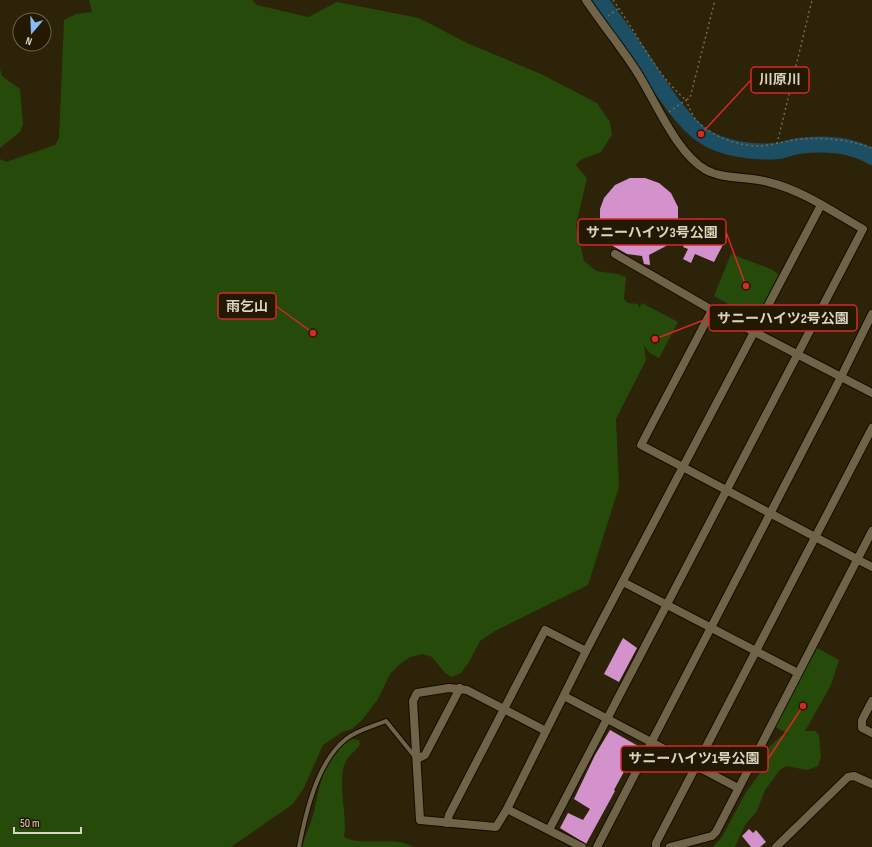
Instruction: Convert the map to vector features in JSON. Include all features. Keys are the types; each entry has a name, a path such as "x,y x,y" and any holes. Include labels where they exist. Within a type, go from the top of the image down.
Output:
{"street":[{"path":"549,830 796,354 863,229 791,189 767,181 722,176 706,170 696,163 669,128 637,72 586,0"},
{"path":"546,731 467,690 460,688 417,693 413,701 420,820 496,827 507,809 564,696 586,651 821,205"},
{"path":"615,254 712,310 872,393"},
{"path":"712,310 641,445 683,469 872,567"},
{"path":"597,847 841,377 872,314"},
{"path":"656,847 656,843 696,765 816,538 872,428"},
{"path":"670,847 712,836 716,832 872,531"},
{"path":"623,582 798,673"},
{"path":"447,823 449,815 545,630 586,651"},
{"path":"417,759 425,756 460,688"},
{"path":"564,696 738,788"},
{"path":"872,701 862,720 862,728 872,732"},
{"path":"776,847 848,777 854,776 872,784"},
{"path":"507,809 582,847"}],"lane":[{"path":"299,847 304,825 322,769 333,751 347,738 386,721 417,759"}],"path":[{"path":"613,0 632,31 671,85 686,100 692,114 700,124 722,138 738,143 759,146 817,138 838,140 872,148"},
{"path":"669,112 690,98 715,0"},
{"path":"777,144 812,0"},
{"path":"605,18 618,9"}],"green space":[{"path":"89,0 252,0 257,5 308,17 337,2 419,18 467,43 541,74 597,103 610,122 612,135 601,152 580,160 576,165 587,178 576,225 584,261 596,271 618,274 626,277 624,299 628,303 638,304 639,308 642,303 678,322 659,358 650,353 644,346 646,360 616,419 619,487 588,585 495,631 480,641 469,662 461,673 452,677 445,673 432,657 423,654 410,657 399,665 390,674 378,699 363,719 352,729 342,732 323,745 304,788 293,804 231,847 0,847 0,159 6,162 55,145 59,138 64,20 76,14 92,12"},
{"path":"0,69 2,76 20,89 23,124 20,132 0,148"},
{"path":"731,254 773,270 780,276 756,320 714,296"},
{"path":"817,648 839,660 831,685 805,731 815,731 819,735 821,757 818,766 807,770 786,766 780,770 765,790 757,811 745,825 735,847 713,847 722,837 746,792 763,769 767,749 781,736 788,734 774,726"},
{"path":"353,739 359,740 360,744 347,759 342,777 345,818 344,837 351,840 360,841 397,842 413,847 302,847 313,816 325,770 329,762 341,747"}],"building":[{"path":"630,178 645,178 659,183 671,193 678,207 678,227 680,228 666,246 649,255 650,265 644,264 642,256 627,254 613,246 605,237 600,225 600,209 604,198 615,185"},
{"path":"698,218 701,221 716,223 728,235 714,262 695,254 691,263 683,259 688,249 683,247"},
{"path":"623,638 637,648 619,682 604,674"},
{"path":"610,730 638,746 586,844 560,828 568,813 583,820 590,809 574,799 595,755"},
{"path":"749,829 753,833 756,830 766,842 760,847 751,847 742,836"}],"waterway":[{"path":"600,0 684,119 693,128 710,140 728,147 748,151 778,151 795,146 807,145 846,147 855,149 872,157"}],"place":[{"name":"川原川","path":"701,134"},
{"name":"サニーハイツ3号公園","path":"746,286"},
{"name":"雨乞山","path":"313,333"},
{"name":"サニーハイツ2号公園","path":"655,339"},
{"name":"サニーハイツ1号公園","path":"803,706"}]}
